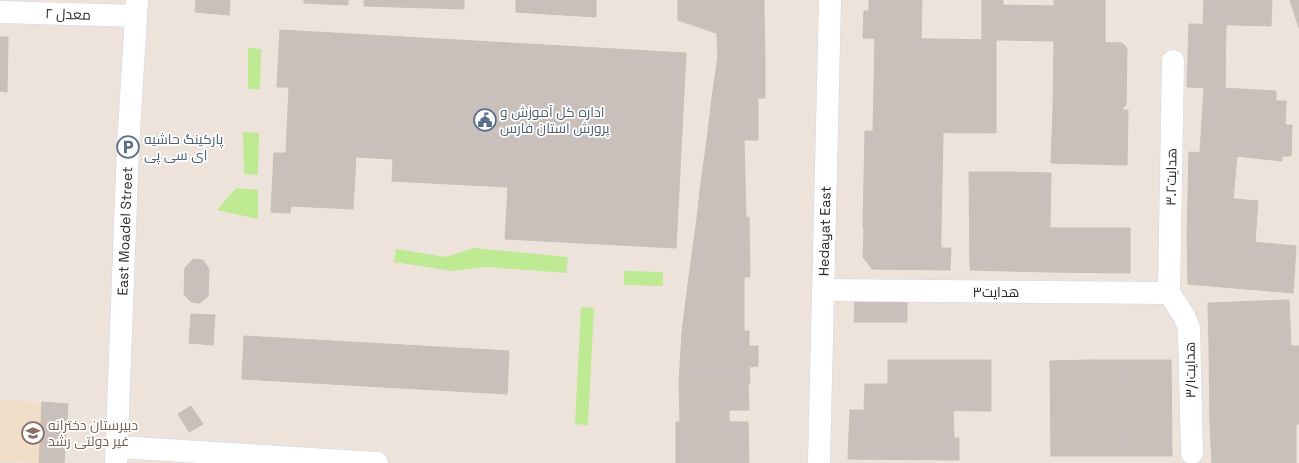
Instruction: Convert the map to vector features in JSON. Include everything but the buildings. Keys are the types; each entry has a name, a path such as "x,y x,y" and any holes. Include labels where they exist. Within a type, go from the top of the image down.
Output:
{"street":[{"name":"Hedayat East","path":"819,463 830,0"},
{"name":"معدل ۲","path":"0,12 136,8"},
{"name":"East Moadel Street","path":"117,455 128,147 136,8"},
{"name":"هدایت۳.۲","path":"1169,293 1173,62"},
{"name":"هدایت۳","path":"824,290 1169,293"},
{"name":"هدایت۳/۱","path":"1169,293 1184,316 1189,328 1192,453"},
{"path":"117,455 377,463"}],"shaded area":[{"name":"دبیرستان دخترانه غیر دولتی رشد","path":"0,400 68,404 64,463 0,462"}],"green space":[{"path":"248,48 261,49 260,89 248,89"},
{"path":"243,132 259,133 258,175 244,174"},
{"path":"236,188 258,190 258,219 217,210"},
{"path":"474,248 568,257 566,273 487,267 453,271 394,262 396,249 446,257"},
{"path":"624,271 663,272 663,286 624,285"},
{"path":"581,307 594,308 588,425 575,424"}],"place":[{"name":"اداره کل آموزش و پرورش استان فارس","path":"485,120"},
{"name":"پارکینگ حاشیه ای سی پی","path":"128,147"},
{"name":"دبیرستان دخترانه غیر دولتی رشد","path":"33,433"}]}
